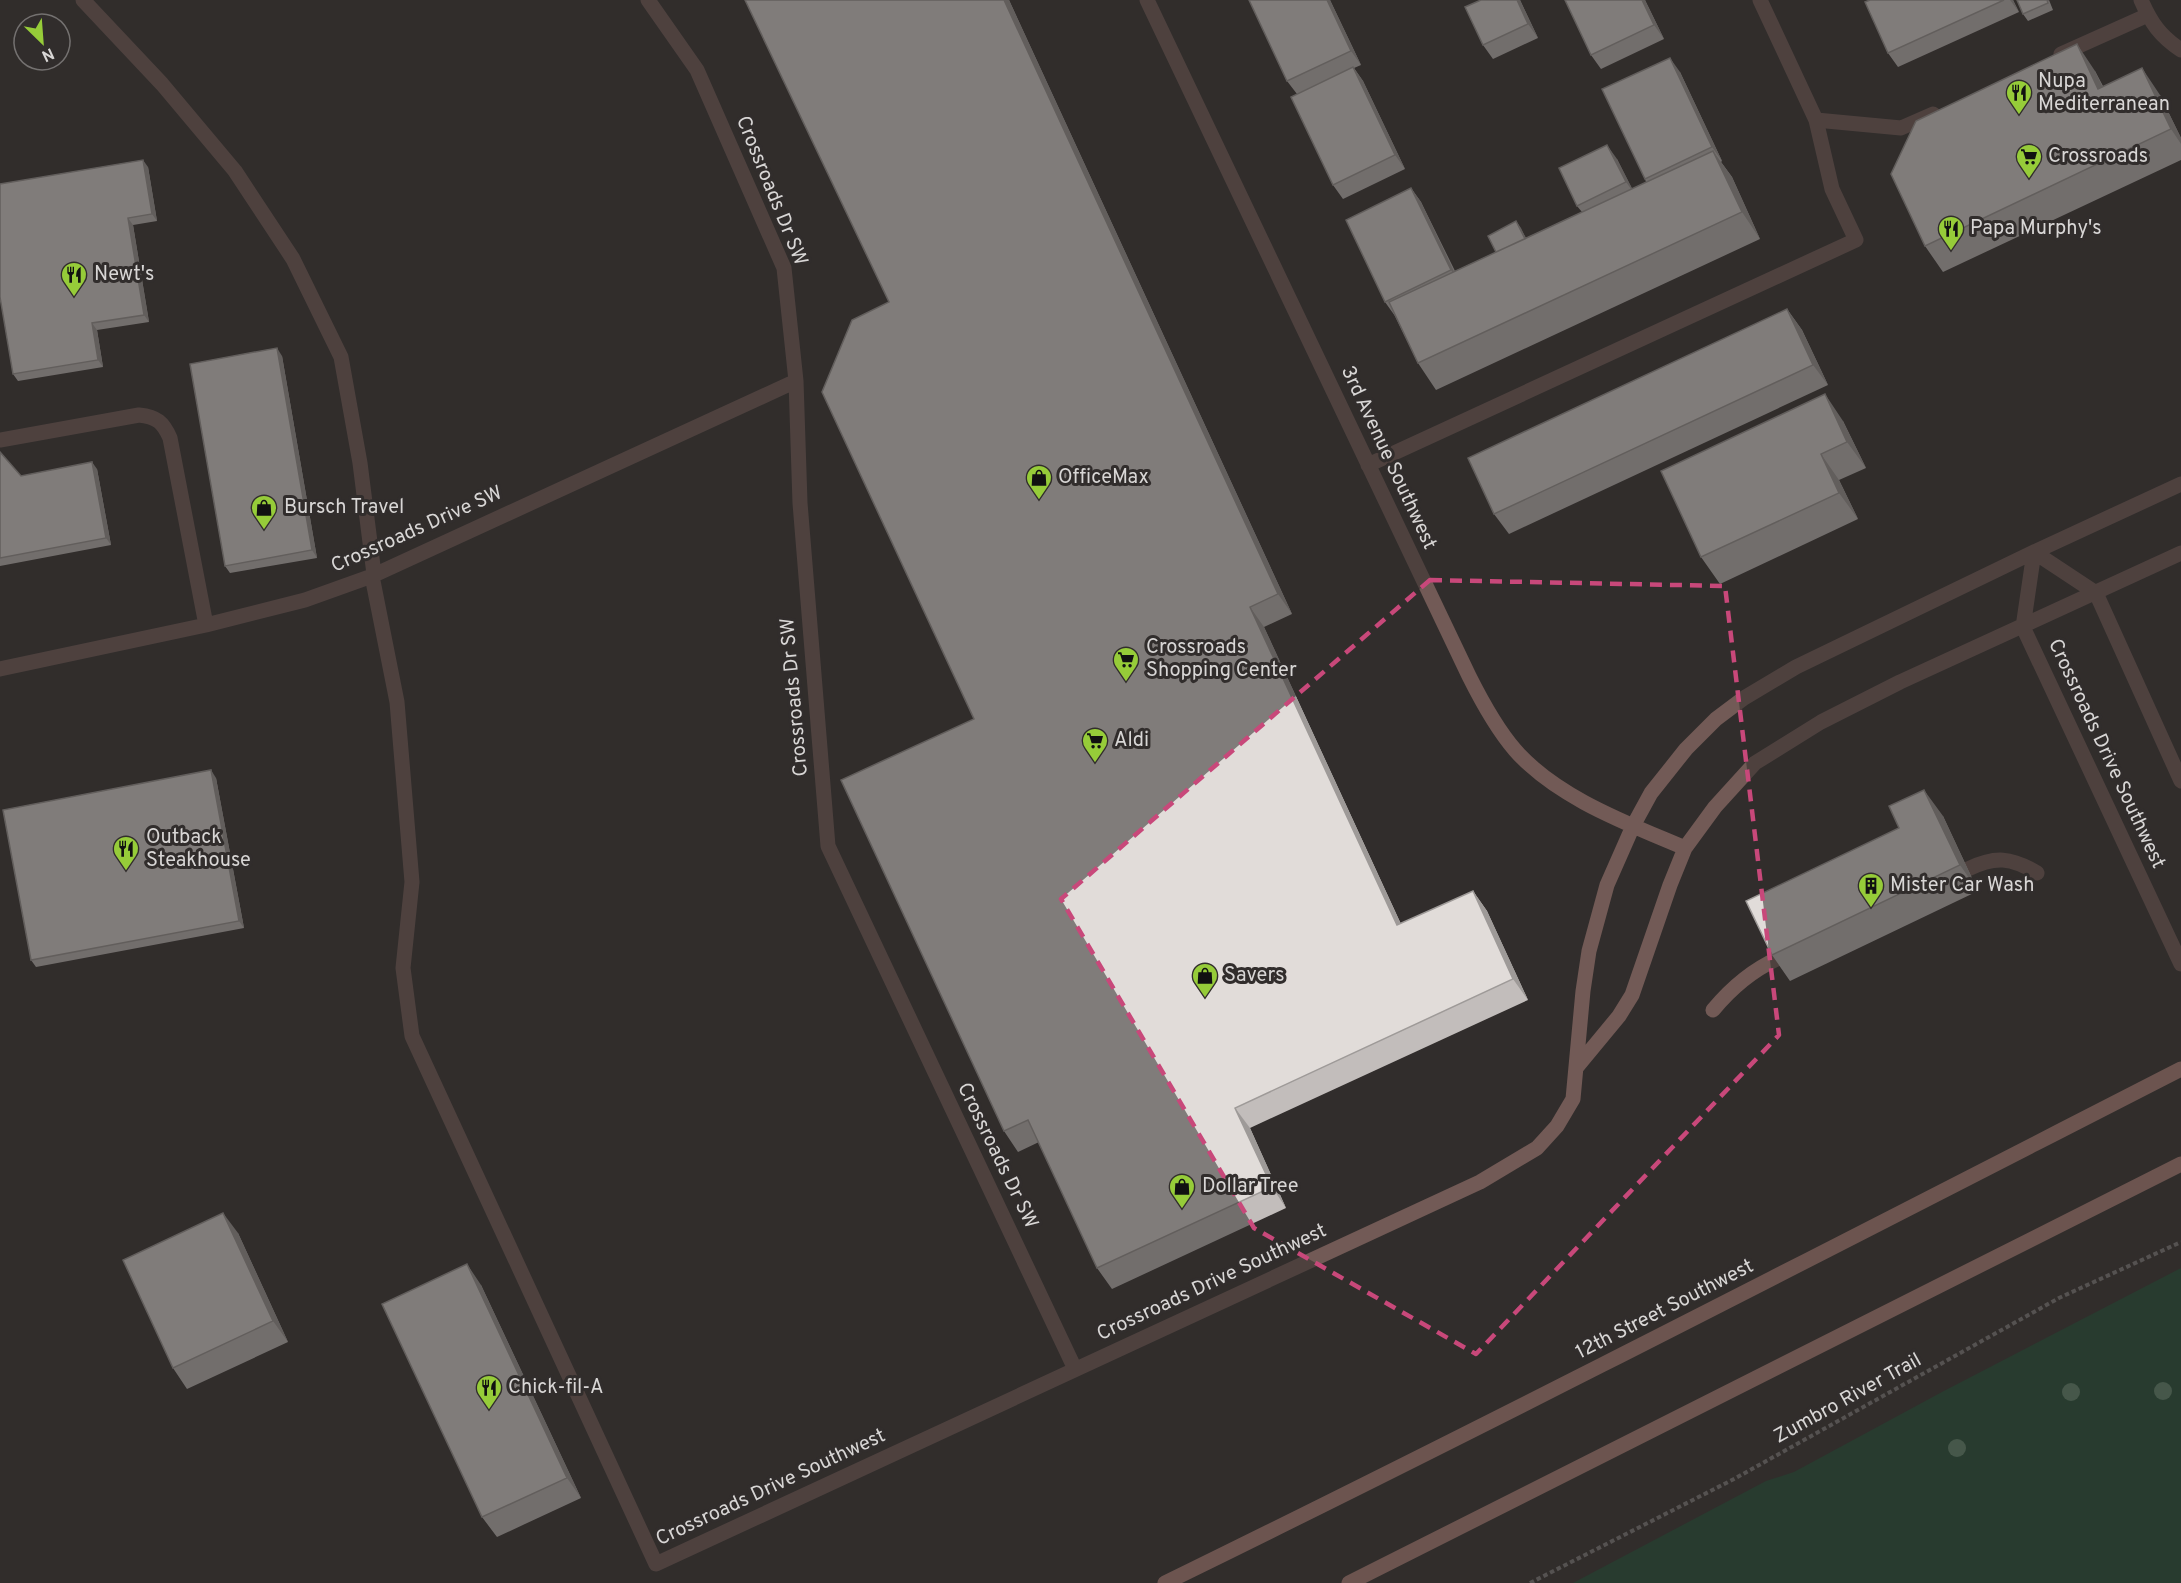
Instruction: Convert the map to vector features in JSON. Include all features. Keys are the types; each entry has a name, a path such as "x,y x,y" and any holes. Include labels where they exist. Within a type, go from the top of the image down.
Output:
{"main road":[{"name":"12th Street Southwest","path":"1165,1583 1720,1306 2181,1069"},
{"path":"1349,1583 2181,1164"}],"street":[{"path":"83,0 162,84 235,171 297,269 341,357 360,463 374,574 372,576"},
{"name":"Crossroads Dr SW","path":"648,0 697,70 784,268 796,381 800,503 828,846 1076,1370"},
{"name":"3rd Avenue Southwest","path":"1147,0 1469,676 1502,733 1525,760 1566,791 1633,826 1685,848"},
{"path":"1368,465 1856,240 1832,189 1816,120 1760,0"},
{"path":"2141,0 2163,38 2181,50"},
{"path":"2049,60 2148,15"},
{"path":"1816,120 1901,128 1943,109"},
{"name":"Crossroads Drive SW","path":"0,669 206,626 304,600 372,576 796,381"},
{"path":"0,441 139,415 158,418 165,426 170,438 206,626"},
{"path":"2034,552 2181,484"},
{"path":"2034,552 2096,593 2181,781"},
{"name":"Crossroads Drive Southwest","path":"372,576 397,702 412,882 403,968 412,1036 656,1564 1480,1182 1537,1148 1557,1126 1573,1099 1583,991 1591,941 1608,885 1633,826 1651,793 1686,749 1716,719 1744,698 1796,667 2034,552"},
{"name":"Crossroads Drive Southwest","path":"2034,552 2023,627 2181,964"},
{"name":"Crossroads Drive Southwest","path":"1576,1068 1619,1016 1632,995 1685,848 1714,807 1755,763 1821,722 1900,682 2181,553"},
{"path":"1968,869 1996,859 2009,859 2037,873"},
{"path":"1713,1010 1746,976 1779,957"}],"path":[{"name":"Zumbro River Trail","path":"1530,1583 1734,1479 2059,1298 2181,1242"}],"highlighted area":[{"path":"1430,580 1725,586 1779,1035 1476,1354 1254,1228 1061,899"}],"green space":[{"path":"2181,1268 2181,1583 1573,1583 1766,1481 1794,1472"}],"building":[{"name":"Crossroads Shopping Center","path":"745,0 1004,0 1278,594 1250,607 1397,925 1473,891 1513,979 1235,1108 1272,1187 1097,1268 1028,1120 1004,1131 841,780 974,719 822,392 852,320 889,302"},
{"path":"1249,0 1327,0 1351,51 1287,81"},
{"path":"1481,0 1517,0 1528,24 1483,45 1465,7"},
{"path":"1565,0 1642,0 1654,25 1591,55"},
{"path":"1870,0 2004,0 1888,53 1865,2"},
{"path":"2017,0 2047,0 2048,3 2023,14"},
{"name":"Crossroads","path":"2077,44 2098,89 2142,68 2171,129 1925,246 1891,174 1916,121"},
{"path":"1670,58 1712,147 1645,179 1602,89"},
{"path":"1353,67 1395,155 1333,185 1291,97"},
{"path":"1607,145 1626,182 1577,206 1559,168"},
{"path":"1713,151 1742,212 1418,363 1389,302"},
{"name":"Newt's","path":"143,160 152,214 128,218 144,315 92,323 98,360 13,374 0,297 0,184"},
{"path":"1411,188 1451,270 1385,302 1346,220"},
{"path":"1516,221 1525,239 1496,252 1488,236"},
{"path":"1787,309 1813,365 1494,514 1468,458"},
{"path":"277,348 312,550 225,566 190,364"},
{"path":"1825,394 1847,442 1821,454 1839,493 1701,557 1661,471"},
{"path":"0,452 21,476 92,462 106,538 0,558"},
{"name":"Outback Steakhouse","path":"211,770 239,921 31,960 3,810"},
{"path":"1924,790 1960,865 1772,955 1746,901 1899,828 1889,806"},
{"path":"223,1213 273,1321 173,1368 123,1260"},
{"name":"Chick-fil-A","path":"467,1264 567,1478 482,1517 382,1304"}],"place":[{"name":"Nupa Mediterranean","path":"2019,116"},
{"name":"Crossroads","path":"2029,180"},
{"name":"Papa Murphy's","path":"1951,252"},
{"name":"Newt's","path":"74,298"},
{"name":"OfficeMax","path":"1039,501"},
{"name":"Bursch Travel","path":"264,531"},
{"name":"Crossroads Shopping Center","path":"1126,683"},
{"name":"Aldi","path":"1095,764"},
{"name":"Outback Steakhouse","path":"126,872"},
{"name":"Mister Car Wash","path":"1871,909"},
{"name":"Savers","path":"1205,999"},
{"name":"Dollar Tree","path":"1182,1210"},
{"name":"Chick-fil-A","path":"489,1411"}]}
